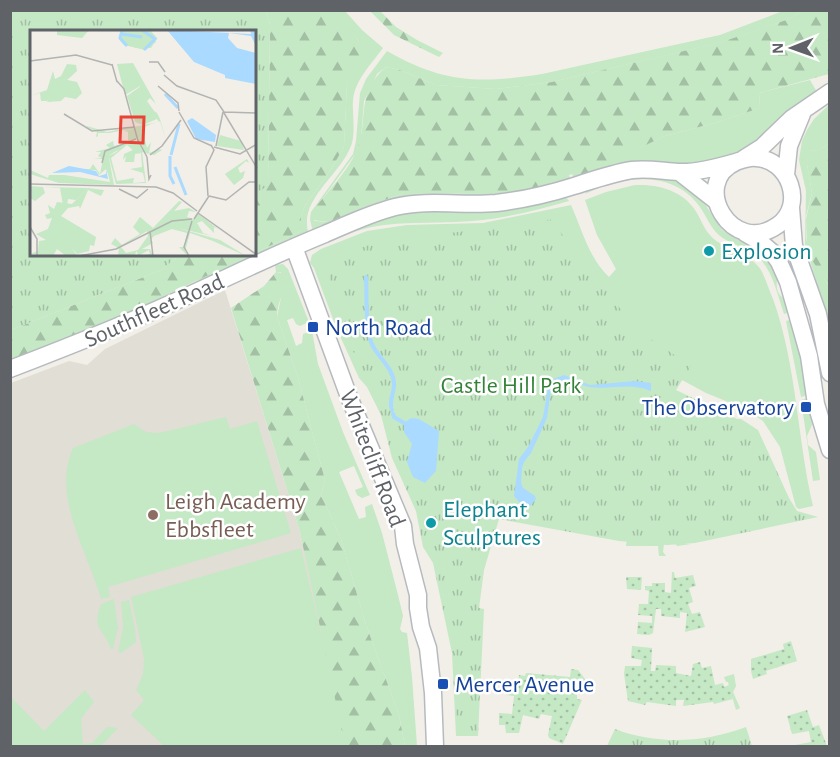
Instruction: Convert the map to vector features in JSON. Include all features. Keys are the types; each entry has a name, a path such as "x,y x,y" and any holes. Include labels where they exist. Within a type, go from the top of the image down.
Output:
{"main road":[{"path":"830,92 792,118 762,147 729,165 717,185 716,201 721,214 728,222 759,241 779,262 788,282 809,356 816,404 830,450"},
{"path":"786,175 789,146 802,113"},
{"path":"738,161 763,159 775,164 786,175 792,189 790,204 794,246 818,314 830,373"},
{"name":"Southfleet Road","path":"10,369 145,315 362,218 395,207 424,203 511,201 629,171 654,169 679,172 716,168 738,161"},
{"path":"679,172 716,201"},
{"path":"736,229 757,232 770,230 783,220 790,204"},
{"name":"Whitecliff Road","path":"294,247 349,397 401,522 418,596 421,627 428,648 434,705 435,747"}],"shaded area":[{"name":"Leigh Academy Ebbsfleet","path":"225,290 300,532 348,746 11,746 11,383 69,361 87,365 105,349"}],"green space":[{"path":"11,10 266,11 270,24 268,185 256,194 256,30 30,30 30,256 179,256 161,270 11,330"},
{"path":"266,11 336,11 358,41 360,52 347,83 344,147 306,204 301,215 301,231 256,253 256,194 268,184 270,24"},
{"path":"336,11 345,11 383,48 365,72 354,93 354,129 351,146 314,200 307,222 309,235 199,284 197,279 248,256 256,256 256,253 301,231 301,215 306,204 344,147 347,83 360,51 358,40"},
{"path":"370,11 380,11 396,27 443,53 439,57 394,35"},
{"path":"783,11 802,11 789,19 723,42 552,82 496,89 436,85 400,70 386,67 377,74 364,101 361,138 356,153 315,209 314,221 329,222 404,193 491,194 521,191 570,179 665,136 760,108 759,93 810,80 817,92 751,146 722,160 509,196 469,198 313,233 311,212 353,154 360,93 366,79 387,51 426,70 444,75 480,80 520,77 720,35"},
{"path":"802,11 829,11 829,74 759,93 760,108 665,136 574,178 572,174 569,175 570,179 529,190 491,194 404,193 329,222 312,220 315,208 356,152 360,141 366,98 376,77 386,67 400,70 436,85 496,89 552,82 722,42 789,19"},
{"path":"829,105 829,144 818,150 809,151 807,164 812,193 806,216 806,237 809,254 829,286 829,323 805,244 806,191 799,160 802,141 807,130 814,119"},
{"path":"829,144 829,286 807,248 806,219 812,193 807,164 808,151 818,150"},
{"path":"636,177 663,177 681,183 701,198 722,230 761,251 778,274 778,292 791,312 784,314 773,281 760,258 720,236 696,202 685,191 658,180 643,179 616,182"},
{"path":"610,184 585,194 588,190"},
{"path":"635,185 660,187 676,193 690,203 715,240 749,259 761,270 773,299 787,350 813,506 799,509 796,507 780,447 763,421 743,408 706,393 671,374 381,415 367,387 359,378 310,263 312,255 321,249 367,231 407,225 483,223 571,205 591,252 609,277 616,269 597,235 585,200"},
{"path":"566,197 569,201 498,218 369,227 320,245 368,222 409,211"},
{"name":"Castle Hill Park","path":"550,219 637,330 691,366 676,390 741,419 758,430 797,511 818,517 695,543 667,545 619,541 499,519 484,570 479,608 484,609 478,736 456,736 452,653 433,563 423,547 416,511 392,458 381,415 353,351 323,260 382,241 542,222"},
{"path":"179,256 248,256 125,315 11,361 11,330 161,270"},
{"path":"283,264 288,269 309,322 300,326 293,318 287,320 296,346 302,343 303,334 312,331 318,364 343,432 370,495 362,498 357,495 355,490 363,487 354,466 339,472 359,519 366,517 365,507 372,504 382,533 403,616 400,629 407,633 417,746 405,746 399,715 365,622 341,539 321,495 325,480 297,374 277,317 282,293 281,272 276,272 275,265"},
{"path":"276,272 283,273 284,279 277,317 297,374 325,480 321,495 341,539 365,622 399,715 405,746 345,746 300,532 231,308 264,286"},
{"path":"793,319 808,395 801,397 786,321"},
{"path":"809,398 812,425 807,436 808,445 816,452 820,480 813,481 801,400"},
{"path":"226,417 230,429 257,421 291,533 108,587 110,597 101,599 69,505 66,486 67,467 73,448 134,424 146,432 159,433"},
{"path":"627,538 691,544 677,546 675,543 664,544 663,552 666,556 659,556 658,546 626,546"},
{"path":"301,548 347,744 342,746 164,746 131,715 144,700 136,690 143,674 144,659 131,597"},
{"path":"672,572 675,578 693,575 696,586 689,588 693,602 688,604 692,614 700,612 705,627 685,632 687,613 680,612 680,618 661,616 661,609 656,609 653,633 637,634 638,622 652,623 652,616 638,615 639,604 648,604 649,591 645,590 645,586 652,586 652,583 665,583 665,592 671,593"},
{"path":"626,577 642,577 641,590 627,589"},
{"path":"114,599 118,628 113,649 111,649 99,628 97,619 101,604"},
{"path":"129,600 136,642 121,653 118,651 123,627 121,602"},
{"path":"791,641 797,661 766,671 767,674 753,679 751,659 784,649 783,644"},
{"path":"632,646 652,648 651,671 655,671 656,665 676,666 676,673 691,676 693,664 700,662 702,668 711,666 715,685 723,683 724,687 729,685 733,699 714,704 713,702 683,706 684,700 676,700 676,706 647,702 645,705 628,701 625,666 641,666 642,660 631,658"},
{"path":"571,669 578,670 585,679 585,687 577,688 577,699 582,700 563,744 549,738 552,716 541,714 539,719 523,715 519,733 506,733 505,725 499,725 499,713 512,714 514,696 506,695 507,682 518,684 519,675 525,676 526,673 570,677"},
{"path":"734,674 736,686 733,692 740,708 736,710 728,682 724,677"},
{"path":"85,690 94,702 81,719 83,744 92,743 107,727 118,728 101,746 11,746 11,697 44,731"},
{"path":"807,710 813,727 819,725 827,746 795,746 811,742 809,731 792,734 787,716"},
{"path":"746,727 752,746 607,746 615,729 647,738 680,740 714,736"}],"water":[{"path":"564,375 590,385 635,381 651,383 651,391 635,387 598,388 570,381 558,381 551,389 547,418 522,468 523,488 536,499 530,506 523,507 514,496 519,459 528,447 543,417 551,380"},
{"path":"411,418 419,419 439,431 436,471 425,483 413,477 407,462 412,444 404,432 404,423"}],"waterway":[{"path":"366,277 369,334 373,347 393,377 392,410"},
{"path":"393,414 404,423"}],"place":[{"name":"Explosion","path":"709,251"},
{"name":"North Road","path":"313,327"},
{"name":"The Observatory","path":"806,407"},
{"name":"Leigh Academy Ebbsfleet","path":"153,515"},
{"name":"Elephant Sculptures","path":"431,523"},
{"name":"Mercer Avenue","path":"443,684"}]}
